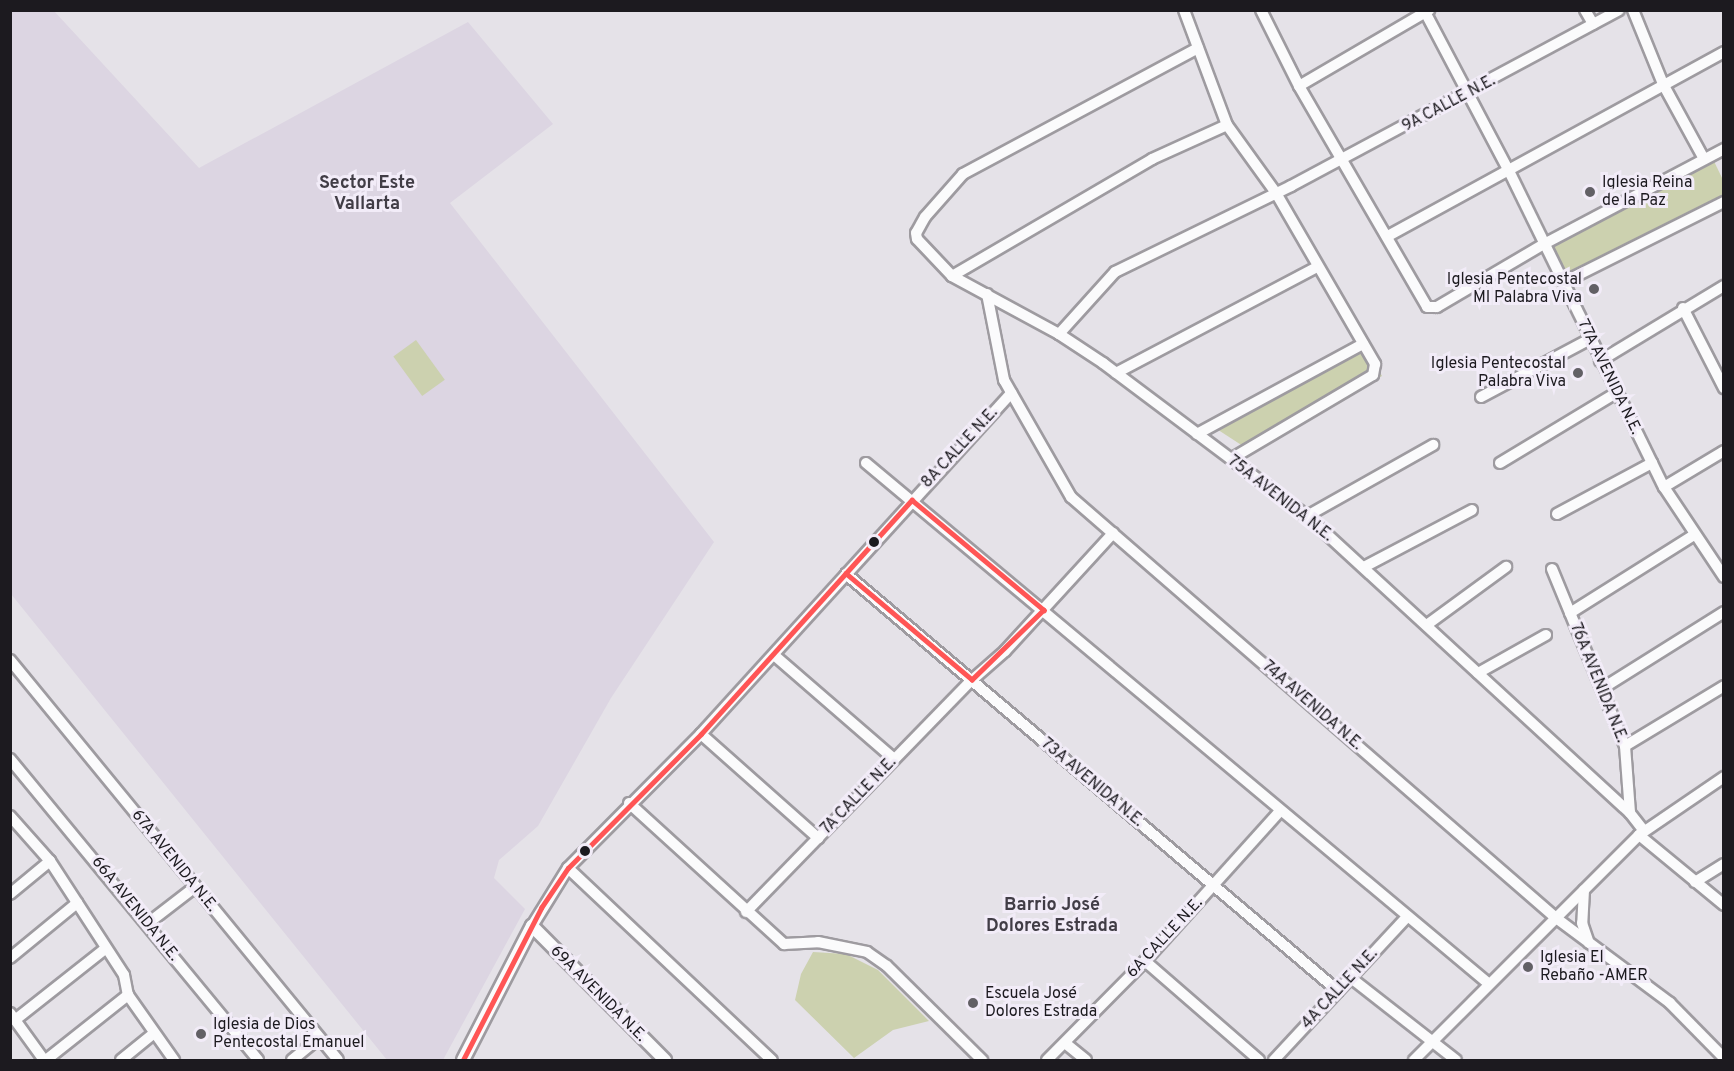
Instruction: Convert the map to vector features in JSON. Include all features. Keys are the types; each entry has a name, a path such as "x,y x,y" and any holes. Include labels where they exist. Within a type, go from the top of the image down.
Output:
{"street":[{"path":"1184,10 1227,124 1276,194 1375,364 1373,375 1231,459"},
{"path":"1585,10 1593,24"},
{"name":"9A CALLE N.E.","path":"1059,334 1115,272 1344,159 1466,95 1619,10"},
{"path":"1633,10 1663,84 1704,159"},
{"path":"1299,86 1426,11"},
{"name":"77A AVENIDA N.E.","path":"1426,11 1466,95 1508,169 1564,282 1600,362 1664,487 1724,577"},
{"path":"1265,12 1299,86 1344,159 1427,308 1437,307 1544,244 1724,149"},
{"name":"75A AVENIDA N.E.","path":"1198,48 963,174 942,195 916,232 923,248 952,276 1059,334 1116,373 1307,516 1428,624 1627,811"},
{"path":"1388,236 1724,52"},
{"path":"952,276 1152,159 1227,124"},
{"path":"1564,282 1723,202"},
{"path":"1116,373 1317,267"},
{"path":"1600,362 1683,308 1724,286"},
{"name":"74A AVENIDA N.E.","path":"987,294 1004,380 1071,496 1556,918 1670,1003 1724,1058"},
{"path":"1683,308 1724,388"},
{"path":"1481,397 1590,339"},
{"path":"1197,434 1363,344"},
{"name":"8A CALLE N.E.","path":"463,1060 532,926 568,868 629,803 701,734 774,656 912,500 1011,393"},
{"path":"1500,463 1616,393"},
{"path":"1307,516 1433,445"},
{"path":"1664,487 1724,451"},
{"path":"866,463 1044,610 1279,812 1489,984"},
{"path":"1557,514 1652,463"},
{"path":"1364,567 1472,510"},
{"path":"972,680 1044,610 1113,533"},
{"path":"1570,613 1694,535"},
{"path":"1428,624 1506,567"},
{"name":"76A AVENIDA N.E.","path":"1552,569 1625,746 1627,811"},
{"name":"73A AVENIDA N.E.","path":"846,574 1338,991"},
{"path":"1603,688 1724,612"},
{"path":"1478,673 1546,635"},
{"path":"774,656 894,759"},
{"name":"67A AVENIDA N.E.","path":"10,660 338,1060"},
{"name":"7A CALLE N.E.","path":"746,912 972,680"},
{"path":"1625,746 1724,686"},
{"path":"701,734 818,838"},
{"name":"66A AVENIDA N.E.","path":"10,759 258,1060"},
{"path":"1414,1060 1642,833 1724,777"},
{"path":"629,803 746,912 784,944 818,942 867,952 887,966 982,1060"},
{"path":"1627,811 1642,833 1695,882 1724,905"},
{"name":"6A CALLE N.E.","path":"1047,1060 1144,962 1279,812"},
{"path":"13,823 50,861 124,975 128,995 153,1034 174,1060"},
{"path":"10,894 50,861"},
{"path":"1695,882 1724,864"},
{"path":"568,868 772,1060"},
{"path":"147,924 195,887"},
{"path":"1585,889 1582,924 1589,943"},
{"path":"10,958 77,903"},
{"name":"4A CALLE N.E.","path":"1274,1060 1407,917"},
{"name":"69A AVENIDA N.E.","path":"532,926 665,1060"},
{"path":"105,949 13,1016 45,1060 128,995"},
{"path":"1144,962 1259,1060"},
{"path":"1351,978 1456,1060"},
{"path":"121,1060 153,1034"},
{"path":"292,1060 319,1038"},
{"path":"1065,1043 1086,1060"}],"shaded area":[{"path":"10,11 54,11 199,168 468,22 553,124 450,203 714,542 611,698 538,826 499,860 494,878 525,909 443,1060 387,1060 11,594"}],"green space":[{"path":"1711,155 1723,180 1723,203 1564,282 1546,247"},
{"path":"416,340 445,380 422,396 393,356"},
{"path":"1362,341 1382,376 1249,450 1206,422"},
{"path":"813,952 846,954 878,970 929,1021 893,1030 854,1058 795,1000 801,974"}],"transit line":[{"path":"463,1060 541,908 568,868 701,734 912,500 1044,610 972,680 846,574"}],"place":[{"name":"Iglesia Reina de la Paz","path":"1590,192"},
{"name":"Iglesia Pentecostal MI Palabra Viva","path":"1594,289"},
{"name":"Iglesia Pentecostal Palabra Viva","path":"1578,373"},
{"name":"Iglesia El Rebaño -AMER","path":"1528,967"},
{"name":"Escuela José Dolores Estrada","path":"973,1003"},
{"name":"Iglesia de Dios Pentecostal Emanuel","path":"201,1034"}],"district":[{"name":"Sector Este Vallarta","path":"367,195"},
{"name":"Barrio José Dolores Estrada","path":"1052,917"}]}
